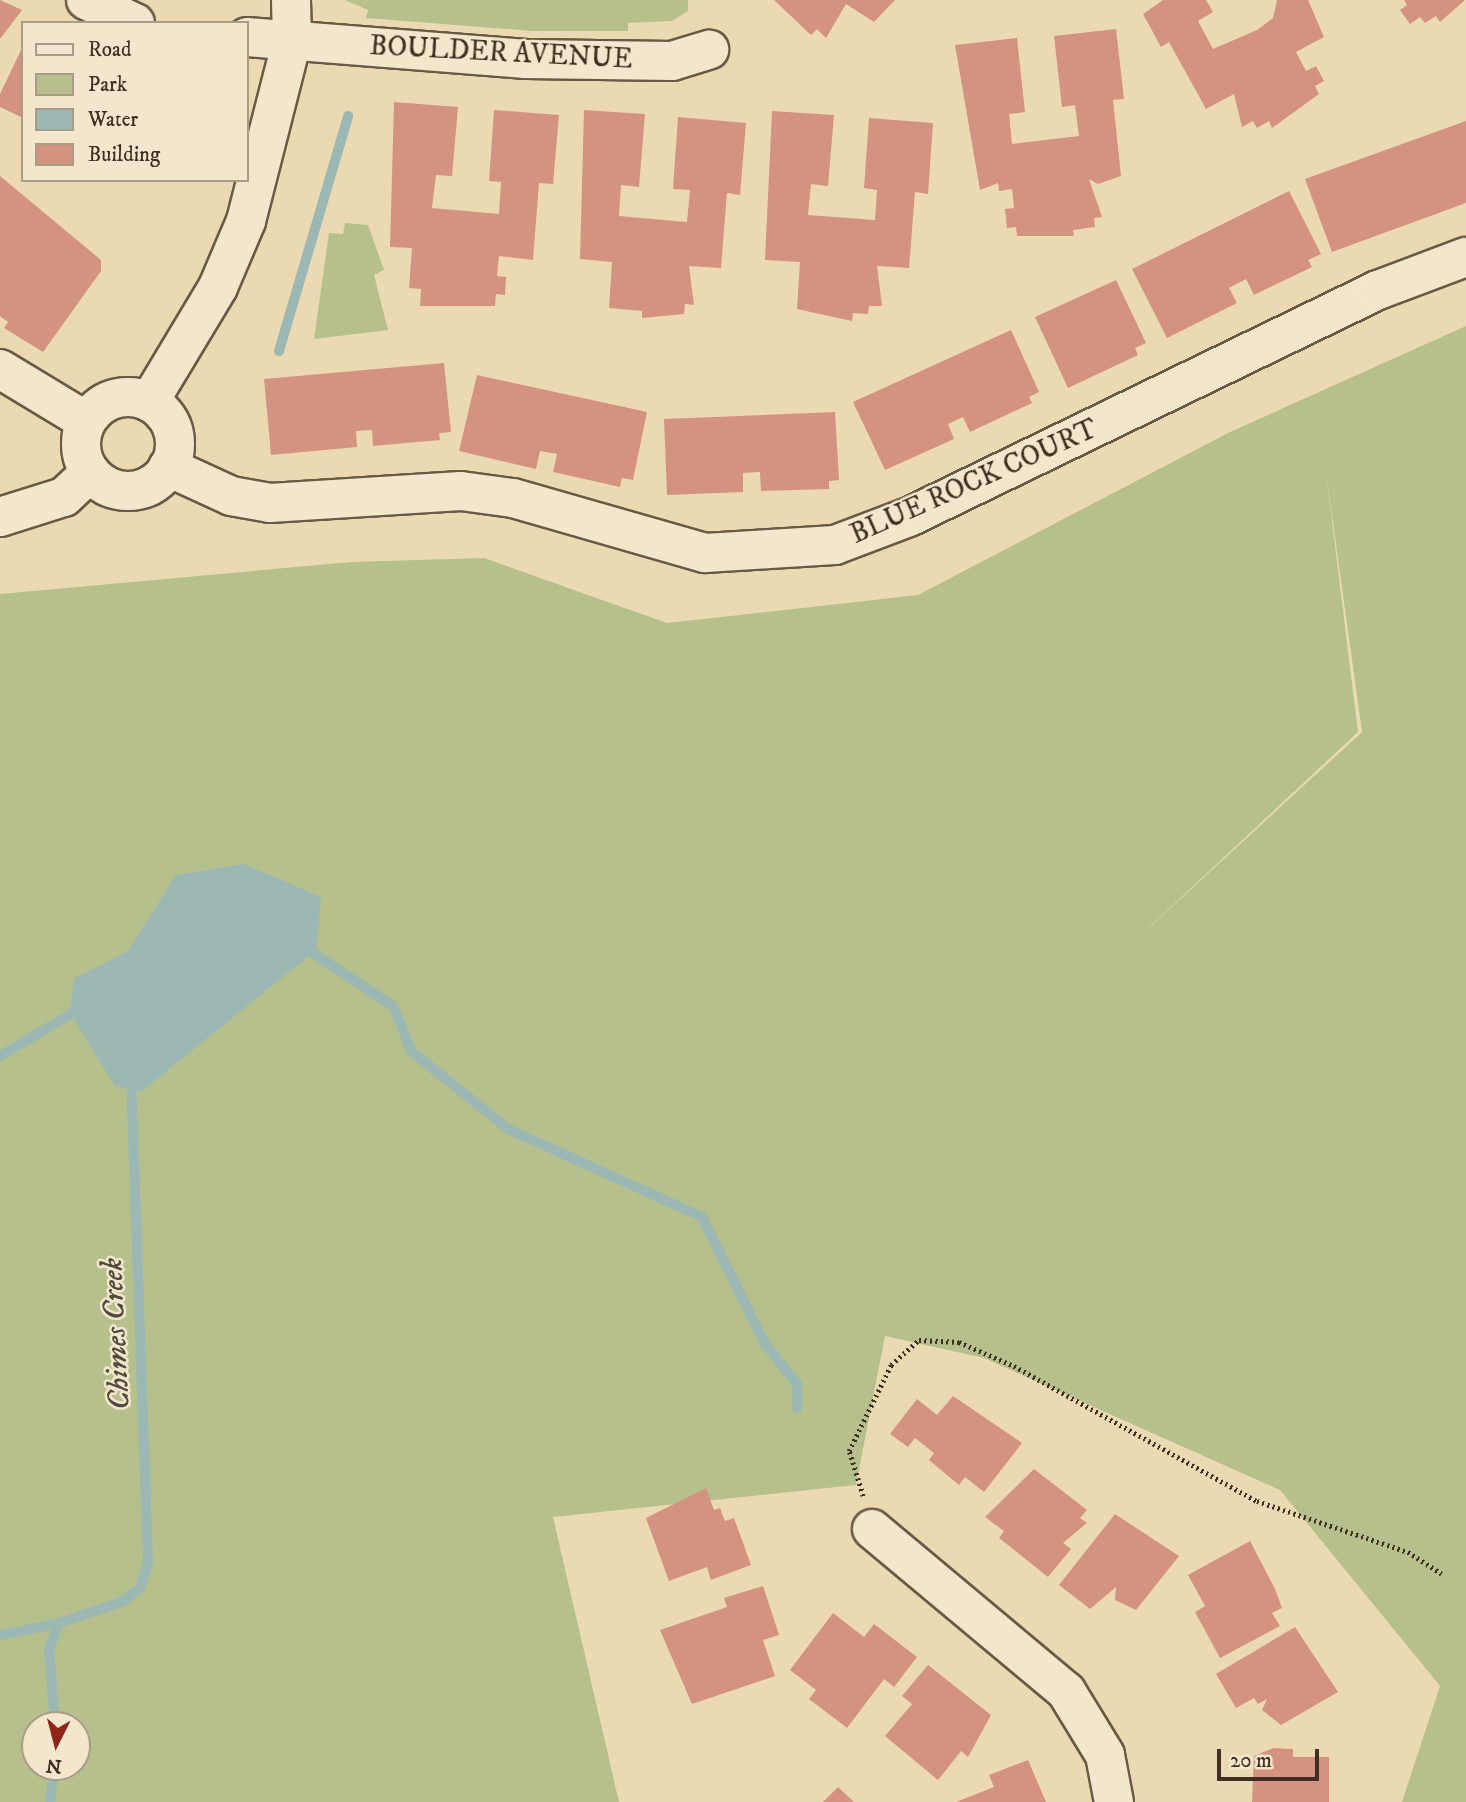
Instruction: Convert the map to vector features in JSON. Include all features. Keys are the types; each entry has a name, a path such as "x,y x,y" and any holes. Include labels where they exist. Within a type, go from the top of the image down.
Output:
{"street":[{"path":"86,0 131,21"},
{"path":"149,402 218,287 246,221 292,41 291,0"},
{"name":"BOULDER AVENUE","path":"248,37 526,59 672,61 709,50"},
{"name":"BLUE ROCK COURT","path":"169,467 231,496 270,503 461,491 513,498 705,553 835,544 909,517 1378,290 1466,257"},
{"path":"0,369 86,421"},
{"path":"109,400 149,402 171,425 169,467 155,482 126,491 90,473 80,442 86,421 109,400"},
{"path":"0,517 64,496 90,473"},
{"path":"872,1529 1066,1690 1105,1755 1114,1802"}],"path":[{"path":"872,1529 849,1451 891,1365 919,1340 959,1342 1014,1366 1258,1501 1408,1552 1442,1574"}],"green space":[{"path":"345,0 688,0 688,11 672,21 628,23 628,31 533,31 366,18 368,10"},
{"path":"345,223 368,225 384,270 374,275 388,330 314,339 329,233 343,234"},
{"path":"1466,326 1466,1802 1402,1802 1440,1686 1280,1490 984,1358 885,1336 856,1485 553,1517 619,1802 0,1802 0,594 351,562 484,558 667,623 918,595 1230,432","holes":["1326,472 1362,732 1126,949 1358,732"]}],"water":[{"path":"244,864 321,897 316,950 142,1091 115,1086 70,1013 74,979 128,951 176,875"}],"building":[{"path":"0,0 22,10 0,39"},
{"path":"774,0 895,0 874,22 846,4 826,38 817,29 811,35"},
{"path":"1163,0 1206,0 1213,12 1198,21 1213,49 1257,30 1273,18 1277,0 1308,0 1324,37 1296,52 1306,71 1316,66 1324,81 1315,86 1319,94 1272,128 1269,121 1257,128 1253,121 1242,127 1234,94 1206,109 1169,42 1161,47 1143,14"},
{"path":"1404,0 1465,0 1440,22 1436,16 1425,23 1420,17 1410,24 1400,10 1407,5"},
{"path":"1116,29 1124,99 1113,100 1121,176 1098,184 1089,179 1102,217 1094,218 1095,227 1073,230 1074,236 1017,236 1016,227 1007,228 1005,209 1014,208 1012,189 999,191 998,183 980,190 955,45 1017,38 1025,112 1009,114 1012,144 1079,136 1075,105 1062,107 1054,36"},
{"path":"21,50 21,117 0,107 0,94"},
{"path":"394,102 458,107 452,176 436,175 432,208 499,214 501,182 489,181 494,110 559,115 553,184 539,183 533,260 499,256 497,276 506,277 505,295 496,294 495,306 420,306 421,289 409,288 412,248 390,247"},
{"path":"584,110 645,114 639,187 621,185 619,216 687,222 690,190 673,189 678,117 746,123 740,195 727,193 721,268 689,266 694,305 685,304 684,314 642,318 642,311 609,308 612,262 580,259"},
{"path":"772,111 834,115 828,186 811,184 808,215 875,220 877,190 864,188 869,118 933,123 928,194 915,192 909,268 877,266 882,306 869,306 868,314 853,313 852,321 797,309 800,262 765,260"},
{"path":"1466,121 1466,203 1332,252 1305,179"},
{"path":"0,176 101,260 101,271 43,352 4,328 8,322 0,316"},
{"path":"1289,191 1321,254 1308,260 1312,267 1254,295 1246,279 1229,288 1237,303 1167,338 1132,269"},
{"path":"1116,280 1146,343 1135,348 1138,355 1068,388 1035,317"},
{"path":"1011,330 1039,392 1029,397 1032,403 970,432 963,417 948,424 954,439 885,470 853,402"},
{"path":"444,363 451,432 439,433 440,440 373,446 372,430 356,431 357,447 271,455 264,379"},
{"path":"477,375 647,412 633,480 622,478 620,487 553,472 557,454 540,451 536,469 459,451"},
{"path":"835,412 839,480 829,481 829,489 761,491 760,472 743,473 743,492 667,495 664,419"},
{"path":"953,1396 1022,1443 984,1492 965,1477 959,1485 929,1460 934,1453 915,1438 908,1447 890,1434 917,1399 937,1415"},
{"path":"1034,1469 1087,1510 1080,1518 1087,1523 1063,1543 1071,1549 1048,1577 999,1538 1004,1531 985,1517"},
{"path":"706,1488 714,1510 720,1508 725,1521 734,1518 751,1565 711,1580 707,1567 669,1581 646,1518"},
{"path":"1115,1514 1179,1556 1136,1610 1115,1600 1116,1587 1090,1609 1059,1585"},
{"path":"1250,1541 1282,1608 1272,1613 1280,1626 1220,1658 1195,1612 1205,1606 1188,1575"},
{"path":"763,1586 779,1635 763,1640 775,1676 692,1704 660,1630 727,1607 724,1598"},
{"path":"833,1613 864,1637 874,1624 917,1657 894,1687 884,1679 847,1728 809,1699 816,1690 790,1670"},
{"path":"1295,1627 1338,1692 1281,1725 1262,1710 1267,1699 1258,1704 1254,1698 1236,1708 1216,1674"},
{"path":"928,1665 991,1715 968,1757 961,1751 938,1780 885,1736 912,1704 902,1696"},
{"path":"1273,1748 1293,1749 1293,1757 1329,1757 1329,1802 1252,1802 1254,1756"},
{"path":"1028,1760 1046,1802 956,1802 994,1787 989,1775"},
{"path":"838,1787 854,1802 823,1802"}],"waterway":[{"path":"279,351 348,116"},
{"path":"304,947 394,1007 411,1051 508,1129 702,1217 765,1344 797,1384 797,1408"},
{"path":"0,1056 81,1008"},
{"name":"Chimes Creek","path":"54,1711 49,1649 59,1623 124,1601 140,1587 148,1563 131,1079"},
{"path":"0,1635 59,1623"},
{"name":"Chimes Creek","path":"50,1802 52,1781"}]}
